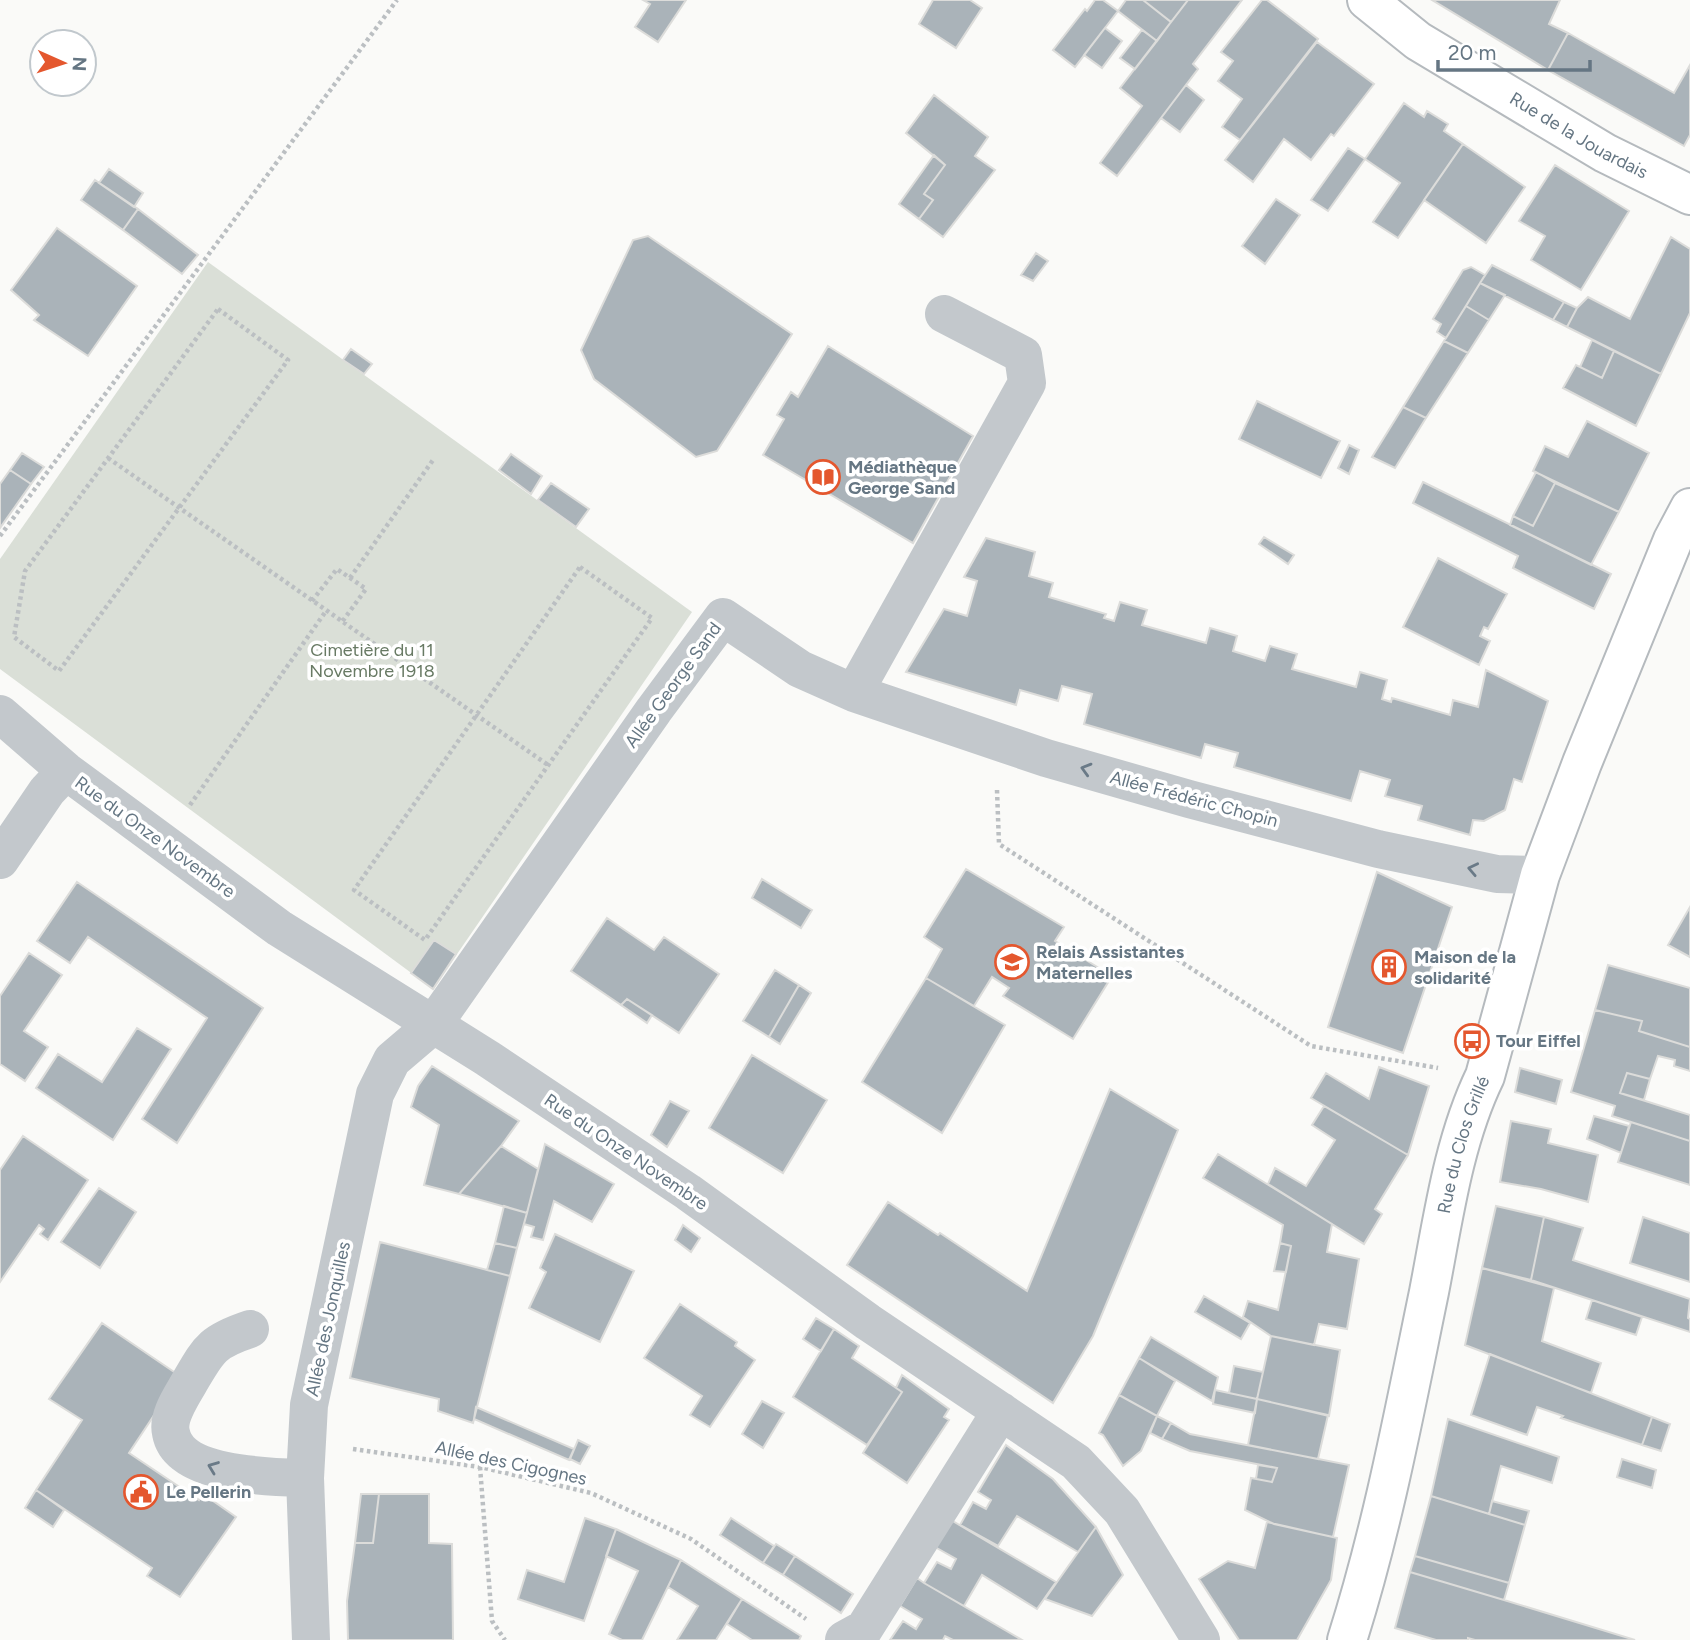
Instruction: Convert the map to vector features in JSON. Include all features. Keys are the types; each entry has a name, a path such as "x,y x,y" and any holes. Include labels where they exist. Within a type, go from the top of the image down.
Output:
{"main road":[{"name":"Rue de la Jouardais","path":"1367,0 1418,41 1605,153 1690,195"},
{"name":"Rue du Clos Grillé","path":"1347,1640 1362,1591 1409,1389 1449,1191 1472,1103 1485,1076 1540,875 1607,701 1673,540 1690,508"}],"street":[{"path":"854,693 1027,383 1023,355 944,314"},
{"name":"Allée George Sand","path":"433,1025 654,710 723,617 800,668 854,693"},
{"name":"Allée Frédéric Chopin","path":"854,693 995,740 1176,795 1378,849 1497,874 1540,875"},
{"name":"Rue du Onze Novembre","path":"0,714 66,771 279,929 433,1025 688,1192 868,1322 1076,1462 1122,1511 1201,1640"},
{"path":"0,860 47,791 66,771"},
{"name":"Allée des Jonquilles","path":"311,1640 306,1461 309,1405 375,1094 392,1060 433,1025"},
{"path":"250,1329 229,1336 211,1347 176,1405 170,1432 178,1450 220,1470 254,1477 306,1461"},
{"path":"829,1632 864,1629 1001,1411"}],"path":[{"path":"0,536 397,0"},
{"path":"218,309 288,360 178,508 59,671 13,637 25,571 218,309"},
{"path":"108,458 548,765"},
{"path":"350,578 433,460"},
{"path":"580,567 652,618 548,765 425,940 354,890 580,567"},
{"path":"312,601 337,569 366,589 342,622"},
{"path":"163,843 326,611"},
{"path":"995,740 999,844 1311,1046 1485,1076"},
{"name":"Allée des Cigognes","path":"306,1461 480,1467 591,1493 691,1539 829,1632"},
{"path":"480,1467 492,1621 505,1640"}],"green space":[{"name":"Cimetière du 11 Novembre 1918","path":"208,262 692,612 433,989 0,669 0,559"}],"building":[{"path":"643,0 686,0 658,42 635,27 650,4"},
{"path":"933,0 970,0 982,8 956,48 919,24"},
{"path":"1095,0 1103,0 1118,11 1075,67 1053,50"},
{"path":"1126,0 1143,0 1171,22 1157,41 1118,11"},
{"path":"1143,0 1188,0 1171,22"},
{"path":"1188,0 1242,0 1193,64 1198,69 1117,176 1100,163 1142,106 1120,88"},
{"path":"1262,0 1267,0 1318,39 1240,140 1222,127 1242,99 1218,81 1233,61 1221,52"},
{"path":"1432,0 1560,0 1549,24 1568,33 1548,70"},
{"path":"1105,28 1122,41 1102,68 1084,55"},
{"path":"1142,30 1157,41 1135,69 1120,58"},
{"path":"1568,33 1674,93 1690,65 1690,135 1684,146 1548,70"},
{"path":"1317,42 1374,84 1334,136 1331,134 1311,160 1284,139 1253,182 1225,160"},
{"path":"1186,85 1204,100 1180,132 1161,118"},
{"path":"934,95 988,137 975,156 995,170 943,237 919,219 933,200 924,194 945,165 906,133"},
{"path":"1404,103 1424,117 1427,111 1448,124 1444,131 1463,144 1398,238 1373,222 1400,183 1365,159"},
{"path":"1463,144 1525,187 1486,243 1424,200"},
{"path":"1348,148 1365,159 1328,211 1311,200"},
{"path":"934,155 945,165 924,194 933,200 919,219 899,204"},
{"path":"1555,165 1629,211 1581,290 1531,260 1545,236 1519,221"},
{"path":"109,169 143,193 134,207 99,183"},
{"path":"95,180 138,209 123,230 81,200"},
{"path":"1276,199 1300,215 1265,264 1242,246"},
{"path":"138,209 198,255 182,274 123,230"},
{"path":"57,228 137,286 88,356 34,320 39,315 11,290"},
{"path":"648,236 792,334 717,451 696,457 594,379 581,350 633,240"},
{"path":"1671,237 1690,249 1690,313 1661,374 1567,327 1577,308 1588,297 1630,319"},
{"path":"1036,253 1048,261 1033,281 1021,275"},
{"path":"1492,265 1564,302 1553,320 1480,283"},
{"path":"1471,267 1485,275 1446,338 1437,332 1441,324 1433,319 1463,270"},
{"path":"1480,283 1505,295 1489,320 1466,306"},
{"path":"1564,302 1577,308 1567,327 1553,320"},
{"path":"1466,306 1489,320 1468,353 1444,341"},
{"path":"1592,340 1614,351 1602,378 1580,367"},
{"path":"1444,341 1468,353 1426,418 1403,407"},
{"path":"828,346 973,436 913,543 763,455 784,419 777,415 791,392 798,397"},
{"path":"351,349 372,364 364,374 343,360"},
{"path":"1614,351 1661,374 1636,426 1563,388 1576,365 1602,378"},
{"path":"1257,401 1340,441 1321,478 1239,439"},
{"path":"1403,407 1426,418 1395,468 1372,457"},
{"path":"1587,421 1649,453 1619,512 1533,471 1545,446 1568,457"},
{"path":"1349,445 1359,450 1349,474 1338,468"},
{"path":"22,453 44,467 31,484 10,470"},
{"path":"511,454 542,476 531,494 499,470"},
{"path":"10,470 31,484 0,528 0,484"},
{"path":"1536,472 1555,483 1533,526 1513,516"},
{"path":"1423,482 1611,574 1594,609 1513,568 1518,556 1413,503"},
{"path":"551,483 589,509 576,527 538,500"},
{"path":"1555,483 1619,512 1591,565 1510,525 1513,516 1533,526"},
{"path":"1264,537 1294,555 1288,564 1259,544"},
{"path":"986,538 1035,552 1029,576 1053,583 1049,597 1106,614 1104,618 1114,621 1120,602 1147,610 1142,625 1206,643 1210,628 1237,636 1233,651 1265,661 1270,646 1297,654 1292,669 1356,687 1360,672 1387,680 1382,699 1391,702 1392,698 1450,715 1453,700 1478,707 1486,670 1548,701 1522,782 1514,779 1505,810 1484,821 1473,820 1470,835 1418,820 1422,806 1385,796 1390,780 1360,771 1351,801 1234,767 1238,753 1205,744 1201,758 1084,724 1092,694 1062,686 1058,701 1020,690 1016,705 906,672 944,609 967,616 977,581 964,577"},
{"path":"1438,558 1507,594 1488,629 1484,627 1480,636 1490,641 1479,665 1403,627"},
{"name":"Relais Assistantes Maternelles","path":"966,869 1064,927 1055,941 1112,976 1073,1039 1003,996 1009,988 992,977 974,1006 926,978 942,949 924,937"},
{"name":"Maison de la solidarité","path":"1377,872 1452,907 1403,1053 1328,1027"},
{"path":"762,879 812,910 801,928 752,898"},
{"path":"77,882 263,1008 177,1143 142,1119 207,1018 88,937 70,963 37,941"},
{"path":"1690,907 1690,957 1668,945"},
{"path":"607,918 654,950 664,937 719,974 679,1033 627,999 621,1005 571,971"},
{"path":"434,940 456,954 433,989 411,973"},
{"path":"29,953 62,975 24,1031 48,1047 25,1081 0,1064 0,996"},
{"path":"1608,965 1690,988 1690,1047 1639,1031 1642,1021 1595,1010"},
{"path":"775,970 799,985 769,1037 743,1021"},
{"path":"926,978 1005,1025 942,1133 862,1082"},
{"path":"799,985 811,993 780,1044 769,1037"},
{"path":"627,999 652,1015 647,1023 621,1005"},
{"path":"1595,1010 1642,1021 1639,1031 1690,1047 1690,1071 1674,1066 1675,1060 1658,1056 1650,1079 1627,1073 1620,1093 1690,1115 1690,1141 1612,1116 1615,1106 1571,1092"},
{"path":"137,1028 171,1049 113,1140 36,1088 58,1054 102,1082"},
{"path":"752,1055 827,1100 783,1173 709,1128"},
{"path":"432,1066 519,1121 459,1194 424,1185 439,1125 411,1107 418,1086"},
{"path":"1379,1067 1429,1086 1408,1155 1311,1098 1326,1073 1369,1099"},
{"path":"1520,1068 1562,1080 1556,1104 1515,1092"},
{"path":"1627,1073 1650,1079 1644,1100 1620,1093"},
{"path":"1110,1089 1178,1130 1093,1336 1053,1403 847,1265 888,1202 1027,1291"},
{"path":"670,1101 689,1111 667,1147 651,1135"},
{"path":"1324,1106 1408,1155 1375,1209 1382,1214 1364,1244 1268,1184 1275,1168 1306,1186 1335,1140 1312,1125"},
{"path":"1594,1116 1629,1126 1621,1153 1587,1139"},
{"path":"1511,1121 1551,1129 1548,1143 1598,1155 1588,1202 1541,1189 1500,1182"},
{"path":"1631,1122 1690,1141 1690,1185 1618,1162"},
{"path":"23,1136 88,1180 48,1240 40,1234 44,1229 39,1225 0,1282 0,1170"},
{"path":"545,1144 614,1184 592,1222 554,1201 543,1240 531,1237 534,1227 524,1224"},
{"path":"501,1146 538,1169 527,1213 459,1194"},
{"path":"1218,1154 1332,1224 1327,1252 1359,1259 1347,1329 1319,1324 1314,1345 1271,1336 1243,1317 1248,1301 1278,1310 1291,1246 1280,1243 1283,1225 1203,1178"},
{"path":"99,1188 136,1212 100,1268 61,1242"},
{"path":"504,1206 527,1213 517,1248 495,1243"},
{"path":"1496,1206 1544,1217 1531,1280 1482,1268"},
{"path":"1544,1217 1583,1228 1573,1260 1690,1299 1690,1332 1531,1280"},
{"path":"1643,1217 1690,1233 1690,1282 1630,1263"},
{"path":"683,1225 700,1238 691,1252 675,1240"},
{"path":"555,1234 634,1271 600,1342 529,1308 546,1272 540,1268"},
{"path":"380,1242 510,1276 473,1423 438,1411 439,1399 350,1378"},
{"path":"495,1243 517,1248 510,1276 487,1270"},
{"path":"1280,1243 1291,1246 1286,1272 1274,1271"},
{"path":"1482,1268 1554,1288 1542,1341 1601,1363 1591,1393 1465,1345"},
{"path":"1204,1296 1250,1323 1241,1339 1195,1312"},
{"path":"1592,1300 1642,1317 1636,1335 1586,1319"},
{"path":"680,1304 737,1342 735,1346 755,1360 710,1427 690,1415 702,1396 644,1358"},
{"path":"816,1318 834,1329 821,1351 803,1339"},
{"path":"102,1323 180,1376 129,1453 199,1500 203,1494 236,1517 180,1597 147,1576 152,1568 36,1490 82,1420 49,1399"},
{"path":"834,1329 859,1346 852,1358 902,1392 867,1445 793,1397"},
{"path":"1271,1336 1340,1350 1329,1416 1257,1399"},
{"path":"1151,1337 1218,1377 1212,1401 1139,1358"},
{"path":"1490,1354 1652,1417 1642,1445 1561,1418 1563,1416 1537,1407 1527,1435 1471,1415"},
{"path":"1139,1358 1175,1381 1157,1416 1119,1395"},
{"path":"1234,1366 1263,1372 1257,1399 1229,1393"},
{"path":"902,1375 949,1409 944,1417 949,1420 907,1483 863,1453 902,1392 896,1388"},
{"path":"1215,1390 1257,1399 1255,1413 1213,1404"},
{"path":"1119,1395 1157,1416 1141,1451 1123,1466 1099,1433"},
{"path":"1257,1399 1328,1415 1318,1459 1248,1445"},
{"path":"762,1401 784,1413 763,1448 742,1434"},
{"path":"476,1407 574,1449 569,1460 474,1419"},
{"path":"1157,1416 1171,1423 1162,1439 1150,1433"},
{"path":"1652,1417 1670,1424 1661,1451 1642,1445"},
{"path":"1448,1419 1559,1457 1552,1483 1501,1466 1489,1514 1431,1496"},
{"path":"1171,1423 1190,1434 1349,1465 1333,1537 1274,1524 1245,1510 1251,1478 1272,1482 1277,1468 1190,1451 1162,1439"},
{"path":"578,1440 590,1446 580,1464 570,1459"},
{"path":"1006,1445 1053,1479 1096,1527 1078,1552 1017,1516 998,1546 960,1525 973,1502 986,1509 991,1500 978,1492"},
{"path":"1622,1459 1656,1470 1652,1488 1617,1477"},
{"path":"1258,1465 1277,1468 1272,1482 1256,1479"},
{"path":"36,1490 64,1510 53,1527 25,1508"},
{"path":"361,1494 379,1494 373,1543 355,1543"},
{"path":"379,1494 429,1494 429,1543 452,1544 453,1640 348,1640 347,1601 355,1543 373,1543"},
{"path":"1431,1496 1525,1525 1509,1583 1415,1556"},
{"path":"1492,1501 1529,1511 1525,1525 1489,1514"},
{"path":"585,1518 616,1529 584,1621 518,1599 527,1570 564,1582"},
{"path":"731,1518 774,1546 763,1563 720,1535"},
{"path":"951,1520 1056,1582 1037,1609 982,1575 964,1606 924,1583 937,1562 951,1569 956,1559 935,1547"},
{"path":"1267,1522 1337,1538 1331,1580 1297,1640 1239,1640 1199,1579 1228,1561 1255,1568"},
{"path":"1096,1527 1123,1575 1092,1616 1045,1599"},
{"path":"616,1529 681,1560 642,1640 622,1640 609,1634 638,1571 606,1556"},
{"path":"776,1544 795,1556 783,1575 763,1563"},
{"path":"795,1556 853,1594 841,1613 783,1575"},
{"path":"1415,1556 1509,1583 1504,1600 1410,1572"},
{"path":"681,1560 742,1599 716,1640 677,1640 698,1606 668,1587"},
{"path":"1410,1572 1635,1640 1436,1640 1395,1628"},
{"path":"917,1578 1022,1640 953,1640 945,1636 943,1640 890,1640 903,1621 916,1629 922,1619 900,1606"},
{"path":"742,1599 801,1636 799,1640 752,1640 727,1624"}],"place":[{"name":"Médiathèque George Sand","path":"823,477"},
{"name":"Relais Assistantes Maternelles","path":"1012,962"},
{"name":"Maison de la solidarité","path":"1389,967"},
{"name":"Tour Eiffel","path":"1472,1041"},
{"name":"Le Pellerin","path":"141,1492"}]}
